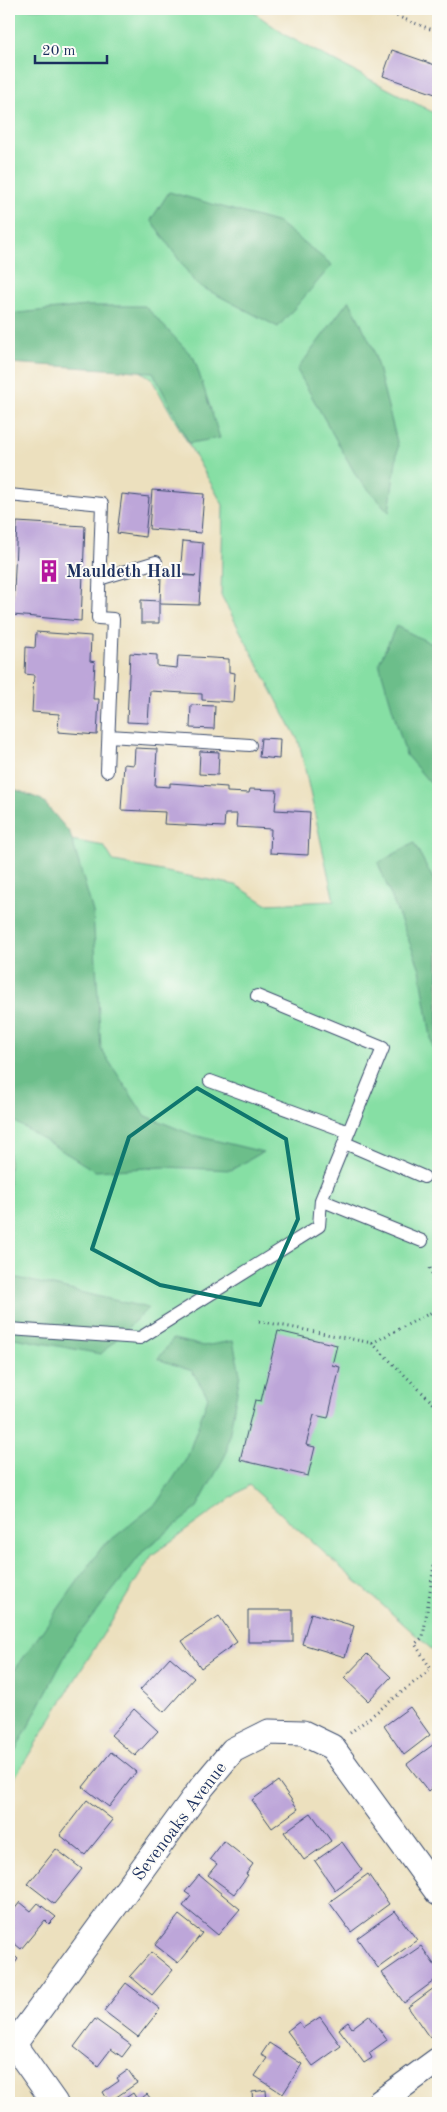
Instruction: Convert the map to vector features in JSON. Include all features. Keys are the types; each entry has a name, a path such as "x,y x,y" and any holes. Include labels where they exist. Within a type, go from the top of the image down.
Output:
{"street":[{"name":"Sevenoaks Avenue","path":"11,2048 202,1787 233,1750 269,1732 303,1733 332,1747 438,1893"},
{"path":"11,2048 55,2103"},
{"path":"379,2103 438,2060"}],"lane":[{"path":"9,496 102,504 98,618 113,619 107,771"},
{"path":"99,579 156,562"},
{"path":"109,736 250,745"},
{"path":"9,1330 140,1338 319,1226 320,1200 383,1048 257,996"},
{"path":"210,1081 347,1138 424,1177"},
{"path":"320,1200 422,1241"}],"path":[{"path":"378,9 438,32"},
{"path":"430,1268 438,1289"},
{"path":"372,1343 438,1309"},
{"path":"259,1321 372,1343 438,1408"},
{"path":"332,1747 431,1669 415,1644 424,1638 434,1565 438,1552"}],"highlighted area":[{"path":"197,1088 286,1139 298,1219 260,1305 160,1285 92,1249 129,1137"}],"green space":[{"path":"9,9 249,9 287,36 438,115 438,1655 249,1485 152,1555 9,1787 9,825 27,832 104,846 114,862 236,885 266,904 334,901 299,742 221,595 223,505 151,378 119,357 9,344"},
{"path":"169,192 279,223 332,265 278,327 196,284 151,220"},
{"path":"349,300 373,348 398,446 389,512 357,477 297,370"},
{"path":"87,306 145,306 194,358 220,438 189,443 153,372 9,363 9,314"},
{"path":"396,626 438,647 438,780 430,783 406,755 379,663"},
{"path":"9,787 42,800 70,833 93,912 101,1049 144,1115 193,1135 263,1152 231,1170 165,1167 95,1171 9,1118"},
{"path":"414,843 438,888 438,1060 432,1044 420,969 378,863"},
{"path":"9,1276 148,1308 101,1354 9,1337"},
{"path":"173,1339 204,1346 233,1341 240,1374 226,1454 196,1509 145,1549 72,1643 9,1763 9,1678 102,1547 156,1504 187,1458 208,1397 192,1371 158,1359"}],"building":[{"path":"392,50 438,66 438,95 383,76"},
{"path":"152,490 204,494 201,533 149,529"},
{"path":"122,494 149,497 145,537 117,533"},
{"name":"Mauldeth Hall","path":"17,522 85,526 81,621 13,615"},
{"path":"183,541 203,543 199,605 160,604 161,575 196,576 180,574"},
{"path":"141,600 159,601 159,623 141,623"},
{"path":"36,632 91,636 90,661 95,662 93,699 99,699 97,735 58,732 59,714 32,712 34,675 25,674 26,647 35,648"},
{"path":"130,653 157,655 157,666 177,668 178,656 229,659 229,672 235,673 233,702 202,700 202,694 150,691 148,723 127,722"},
{"path":"191,705 215,706 214,729 190,728"},
{"path":"261,738 280,739 279,759 259,757"},
{"path":"135,748 157,749 155,786 170,787 170,783 227,787 227,792 249,793 250,789 277,790 275,810 310,812 308,855 270,853 271,829 236,827 237,814 225,814 224,827 164,824 165,812 121,810 124,764 134,765"},
{"path":"200,751 219,752 218,775 199,774"},
{"path":"278,1331 337,1345 332,1365 340,1367 328,1418 314,1415 306,1445 315,1447 308,1476 240,1460 255,1400 261,1401"},
{"path":"248,1610 293,1610 293,1642 248,1642"},
{"path":"311,1613 354,1626 345,1657 302,1644"},
{"path":"219,1616 237,1642 201,1668 182,1641"},
{"path":"367,1654 391,1677 368,1701 344,1678"},
{"path":"170,1657 194,1678 164,1712 140,1690"},
{"path":"410,1707 430,1735 404,1755 384,1726"},
{"path":"134,1709 158,1731 135,1756 111,1735"},
{"path":"434,1744 438,1750 438,1782 428,1791 407,1764"},
{"path":"111,1752 136,1772 109,1807 83,1787"},
{"path":"278,1781 298,1809 272,1828 252,1800"},
{"path":"87,1800 113,1820 85,1855 60,1835"},
{"path":"311,1813 331,1841 304,1860 284,1832"},
{"path":"224,1841 253,1864 246,1874 248,1875 234,1894 208,1875 217,1864 210,1859"},
{"path":"342,1842 362,1870 335,1890 315,1861"},
{"path":"56,1849 82,1869 54,1904 28,1884"},
{"path":"368,1874 389,1904 351,1932 329,1902"},
{"path":"199,1875 240,1909 218,1935 183,1906 191,1896 185,1892"},
{"path":"20,1902 31,1911 38,1903 56,1917 49,1924 45,1920 21,1949 9,1939 9,1916"},
{"path":"395,1911 417,1940 378,1968 357,1938"},
{"path":"179,1915 202,1933 178,1963 155,1945"},
{"path":"421,1946 438,1970 438,1978 404,2003 382,1973"},
{"path":"9,1951 18,1959 9,1971"},
{"path":"151,1952 173,1970 152,1995 130,1976"},
{"path":"126,1983 160,2009 138,2037 104,2011"},
{"path":"438,1985 438,2030 429,2037 408,2007"},
{"path":"369,2015 387,2040 369,2053 372,2058 364,2063 339,2029 348,2022 352,2028"},
{"path":"320,2017 341,2046 313,2066 287,2031 299,2022 303,2028"},
{"path":"95,2019 131,2045 122,2057 111,2049 98,2066 74,2047"},
{"path":"269,2043 302,2064 283,2094 255,2076 267,2058 261,2055"},
{"path":"128,2070 137,2083 109,2102 103,2092 119,2081 117,2078"},
{"path":"266,2090 267,2103 253,2103 252,2092"},
{"path":"133,2093 138,2101 147,2094 154,2103 118,2103"}],"place":[{"name":"Mauldeth Hall","path":"49,571"}]}
